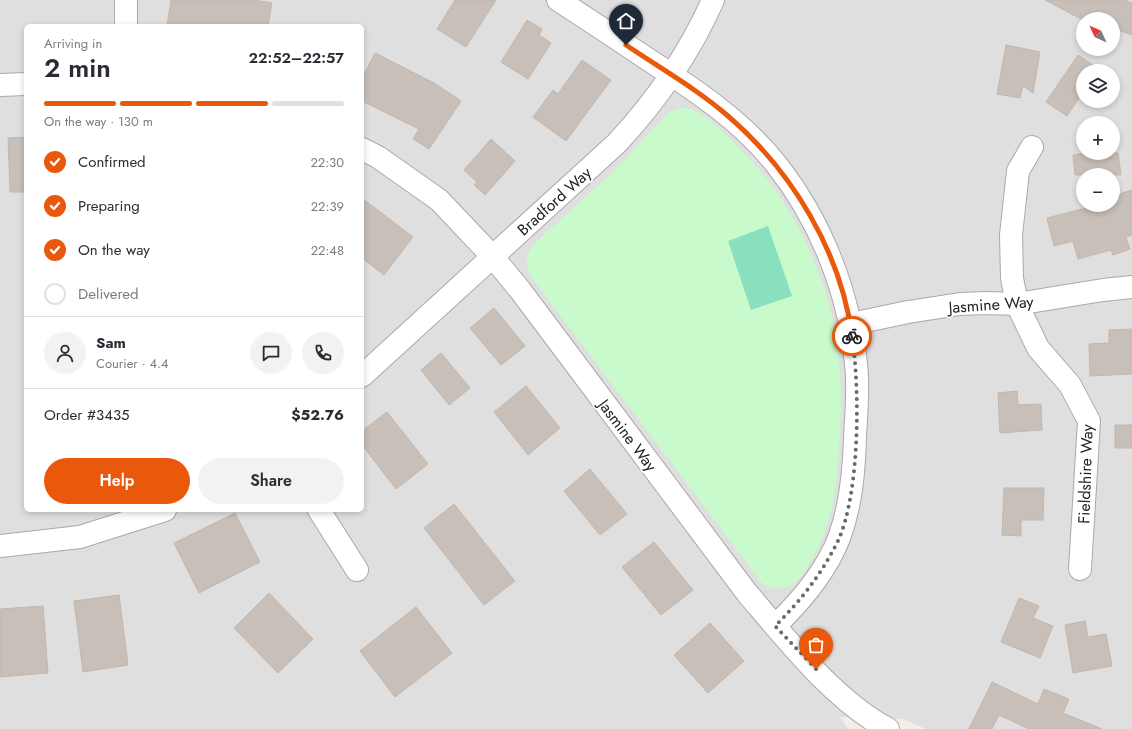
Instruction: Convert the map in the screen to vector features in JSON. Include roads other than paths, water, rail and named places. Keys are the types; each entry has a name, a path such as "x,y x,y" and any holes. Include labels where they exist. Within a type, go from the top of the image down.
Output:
{"street":[{"path":"126,0 126,24"},
{"path":"558,0 671,74 728,116 775,163 812,218 827,251 851,324 856,366 854,454 847,513 838,539 822,570 794,608 775,626"},
{"name":"Bradford Way","path":"364,374 618,143 647,110 671,74 705,19 713,0"},
{"path":"0,85 24,84"},
{"name":"Fieldshire Way","path":"1032,148 1018,171 1011,235 1012,278 1017,304 1038,348 1070,385 1089,421 1080,568"},
{"name":"Jasmine Way","path":"364,150 378,157 439,200 493,257 520,290 747,594 775,626 846,700 888,729"},
{"name":"Jasmine Way","path":"851,324 908,312 960,304 1017,304 1132,287"},
{"path":"0,546 80,537 159,512"},
{"path":"320,512 357,570"}]}
